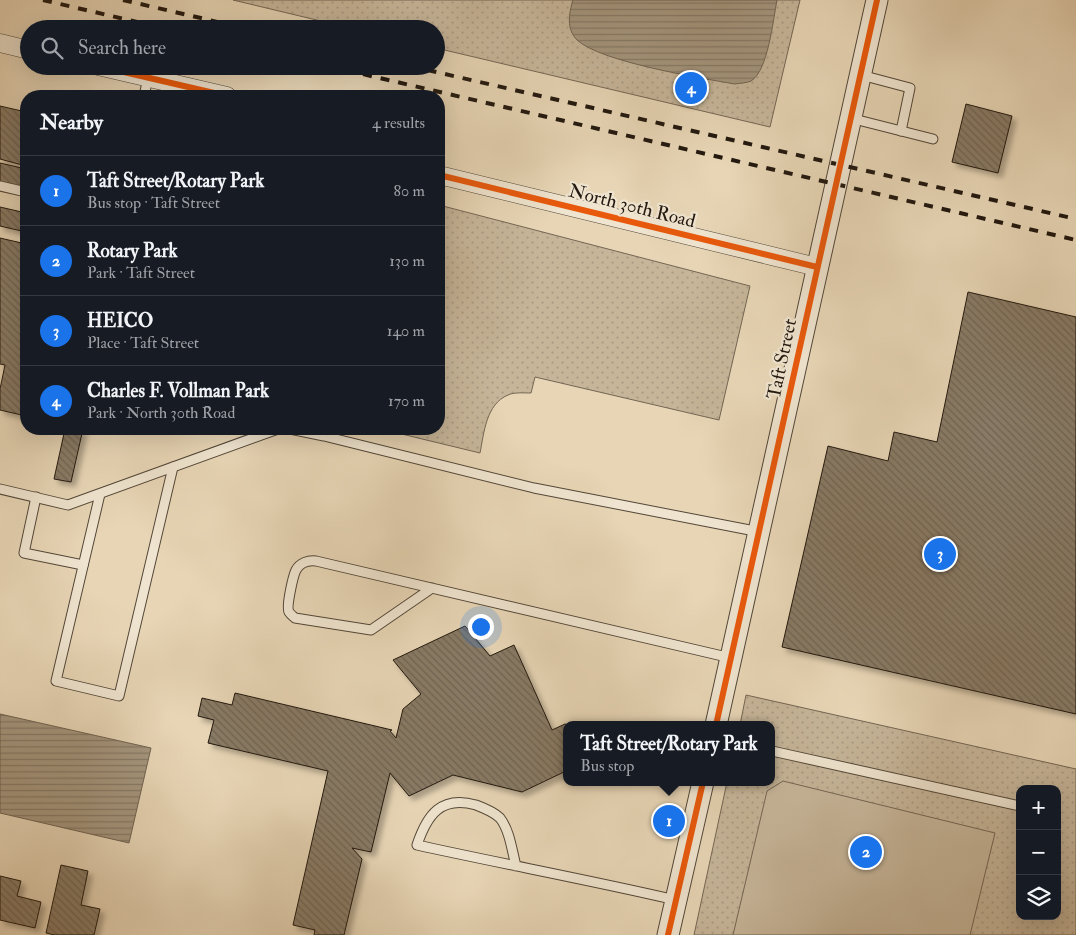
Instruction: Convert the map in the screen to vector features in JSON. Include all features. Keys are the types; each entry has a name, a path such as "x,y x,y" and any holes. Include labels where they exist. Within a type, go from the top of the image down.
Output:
{"street":[{"name":"Taft Street","path":"717,721 876,0"},
{"path":"0,43 20,48"},
{"path":"136,75 201,90"},
{"name":"North 30th Road","path":"445,176 818,267"},
{"path":"668,935 701,786"}],"lane":[{"path":"860,75 910,88 901,131"},
{"path":"145,90 148,78"},
{"path":"850,118 933,139"},
{"path":"0,186 20,191"},
{"path":"0,489 68,505 262,435"},
{"path":"319,435 534,488 760,532"},
{"path":"100,494 56,681 120,696 173,468"},
{"path":"36,497 24,553 83,565"},
{"path":"432,588 371,630 295,618 289,612 287,606 296,570 309,560 432,588 731,658"},
{"path":"775,752 1016,805"},
{"path":"516,866 508,836 500,818 486,808 467,803 450,803 436,810 424,825 417,845 516,866 586,879 676,900"}],"shaded area":[{"path":"233,0 800,0 770,127 445,50 445,20 316,20"},
{"path":"573,0 777,0 769,44 762,67 751,81 735,84 652,68 628,62 589,48 577,40 571,31 570,15"},
{"path":"445,207 750,286 719,420 535,377 531,393 510,394 495,405 487,420 480,453 406,435 445,435"},
{"path":"746,695 1076,769 1076,935 694,935 726,786 775,786 775,721 741,721"},
{"path":"0,714 151,748 129,843 0,813"},
{"path":"783,781 995,833 970,935 733,935 767,791"}],"building":[{"path":"966,104 1012,116 998,173 952,162"},
{"path":"0,106 20,111 20,164 0,159"},
{"path":"0,163 20,168 20,187 0,182"},
{"path":"0,207 20,212 20,231 0,226"},
{"path":"0,238 20,243 20,415 0,410 0,389 5,365 0,364"},
{"path":"968,292 1076,317 1076,714 782,647 828,446 888,461 894,432 937,442"},
{"path":"64,435 82,435 71,482 54,479"},
{"path":"465,626 490,656 514,645 552,730 563,725 563,772 522,792 453,775 409,796 390,773 371,852 352,848 362,859 344,935 314,935 315,930 293,925 328,771 208,743 214,720 198,716 202,698 232,705 235,693 392,730 390,731 396,738 403,709 421,694 393,660"},
{"path":"61,865 88,871 81,905 100,909 94,935 55,935 46,933"},
{"path":"0,876 21,881 17,896 41,902 35,928 0,920"}],"railway":[{"path":"43,0 129,20"},
{"path":"123,0 209,20"},
{"path":"445,74 1076,219"},
{"path":"367,75 431,90"},
{"path":"445,93 1076,240"}],"cycle path":[{"path":"717,721 877,0"},
{"path":"137,75 201,90"},
{"path":"445,176 817,267"},
{"path":"668,935 702,786"}],"place":[{"name":"Charles F. Vollman Park","path":"691,88"},
{"name":"HEICO","path":"940,554"},
{"name":"Taft Street/Rotary Park","path":"669,821"},
{"name":"Rotary Park","path":"866,852"}]}
